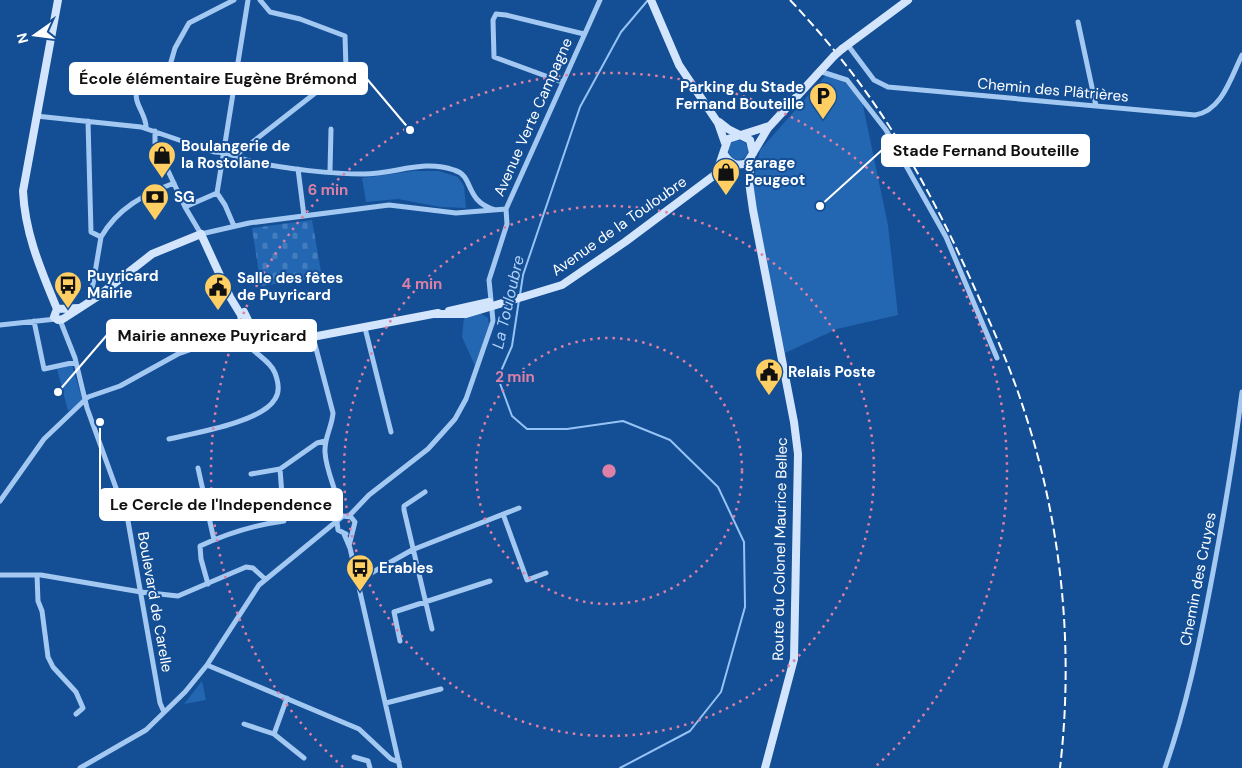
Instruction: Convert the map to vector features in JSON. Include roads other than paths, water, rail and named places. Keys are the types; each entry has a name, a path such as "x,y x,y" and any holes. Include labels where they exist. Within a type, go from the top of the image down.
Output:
{"street":[{"path":"58,0 24,192 24,216 32,246 59,315"},
{"path":"146,128 146,120 136,97 138,88 143,85 164,86 175,48 190,23 234,0"},
{"path":"234,226 225,205 217,193 248,0"},
{"path":"236,155 346,68 345,36 300,19 272,13 260,0"},
{"name":"Avenue Verte Campagne","path":"345,518 369,495 428,449 455,419 473,383 494,321 489,280 507,224 506,209 518,187 562,82 600,0"},
{"path":"724,154 727,160 736,165 752,156 768,127 834,56 908,0"},
{"path":"653,3 679,64 722,132 725,143 724,154 716,174"},
{"path":"562,82 494,57 493,20 496,14 506,15 584,34"},
{"path":"1078,22 1096,106"},
{"name":"Chemin des Plâtrières","path":"845,47 874,80 888,87 1195,115 1211,110 1219,100 1242,55"},
{"path":"819,71 847,80 886,130 946,237 997,358"},
{"path":"710,112 721,124 742,135 753,146 752,156"},
{"path":"36,116 146,128 214,152 224,152 251,161 298,169 364,174 428,165 448,168 457,170 464,176 472,194 482,206 495,210"},
{"path":"88,121 90,232 101,238"},
{"path":"725,143 733,136 757,134 768,127"},
{"path":"330,171 331,129"},
{"path":"155,132 155,143 185,207 201,234 233,304 241,315 244,330"},
{"name":"Route du Colonel Maurice Bellec","path":"749,182 752,156"},
{"name":"Route du Colonel Maurice Bellec","path":"736,165 743,169 749,182 767,289 794,422 798,454 794,659 765,768"},
{"name":"Avenue de la Touloubre","path":"253,340 265,346 435,314 466,314 491,304 526,297 562,285 625,242 716,174 736,165"},
{"path":"298,169 304,216"},
{"path":"90,302 101,238 131,202 174,183"},
{"path":"185,207 217,193"},
{"path":"0,325 41,320 79,308 90,302 152,254 201,234 234,226 389,205 456,213 506,209"},
{"path":"233,304 245,313 253,340"},
{"name":"Boulevard de Carelle","path":"59,315 128,521 160,703 164,712"},
{"path":"34,321 44,369 76,362"},
{"path":"365,328 391,432"},
{"path":"170,439 206,431 247,418 267,409 276,398 278,388 275,372 253,340 248,329 239,334 239,340 243,345 253,340"},
{"path":"313,337 333,413 333,423 325,441 325,453 340,507 345,518 355,528 351,532 349,546"},
{"path":"0,501 44,439 86,400 120,386 178,354 198,347 228,347 239,340"},
{"name":"Chemin des Cruyes","path":"1165,768 1185,706 1199,645 1242,392"},
{"path":"251,474 280,469 317,443 325,441"},
{"path":"198,468 214,540"},
{"path":"208,584 201,559 200,546 258,524 284,521 280,469"},
{"path":"425,492 404,506 412,550 432,629"},
{"path":"357,582 412,550 519,508"},
{"path":"503,514 528,580 546,573"},
{"path":"80,768 146,730 185,692 207,665 248,600 265,579 324,532 345,518"},
{"path":"345,518 342,533 349,546 400,768"},
{"path":"324,532 351,532"},
{"path":"0,575 37,575 178,596 246,567 253,568 265,579"},
{"path":"37,575 38,601 42,611 48,657 53,667 78,696 83,708 76,714"},
{"path":"400,641 394,612 490,581"},
{"path":"207,665 360,729 391,759 399,762"},
{"path":"386,703 441,689"},
{"path":"274,734 286,698"},
{"path":"244,724 274,734 304,758"},
{"path":"354,757 367,760 370,768"}],"waterway":[{"name":"La Touloubre","path":"520,295 523,275 580,107 621,32 648,0"},
{"name":"La Touloubre","path":"519,300 512,346 498,378 512,416 527,429 567,429 623,421 670,440 718,487 744,542 745,607 721,692 690,731 620,768"}],"railway":[{"path":"790,0 820,33 873,101 917,172 956,248 1008,364 1019,395 1037,453 1048,498 1062,587 1066,678 1060,768"}],"place":[{"name":"Parking du Stade Fernand Bouteille","path":"823,120"},
{"name":"École élémentaire Eugène Brémond","path":"410,130"},
{"name":"Boulangerie de la Rostolane","path":"162,179"},
{"name":"garage Peugeot","path":"726,196"},
{"name":"Stade Fernand Bouteille","path":"820,206"},
{"name":"SG","path":"155,221"},
{"name":"Puyricard Mairie","path":"68,309"},
{"name":"Salle des fêtes de Puyricard","path":"218,311"},
{"name":"Mairie annexe Puyricard","path":"58,392"},
{"name":"Relais Poste","path":"769,396"},
{"name":"Le Cercle de l'Independence","path":"100,422"},
{"name":"Erables","path":"360,592"}]}
